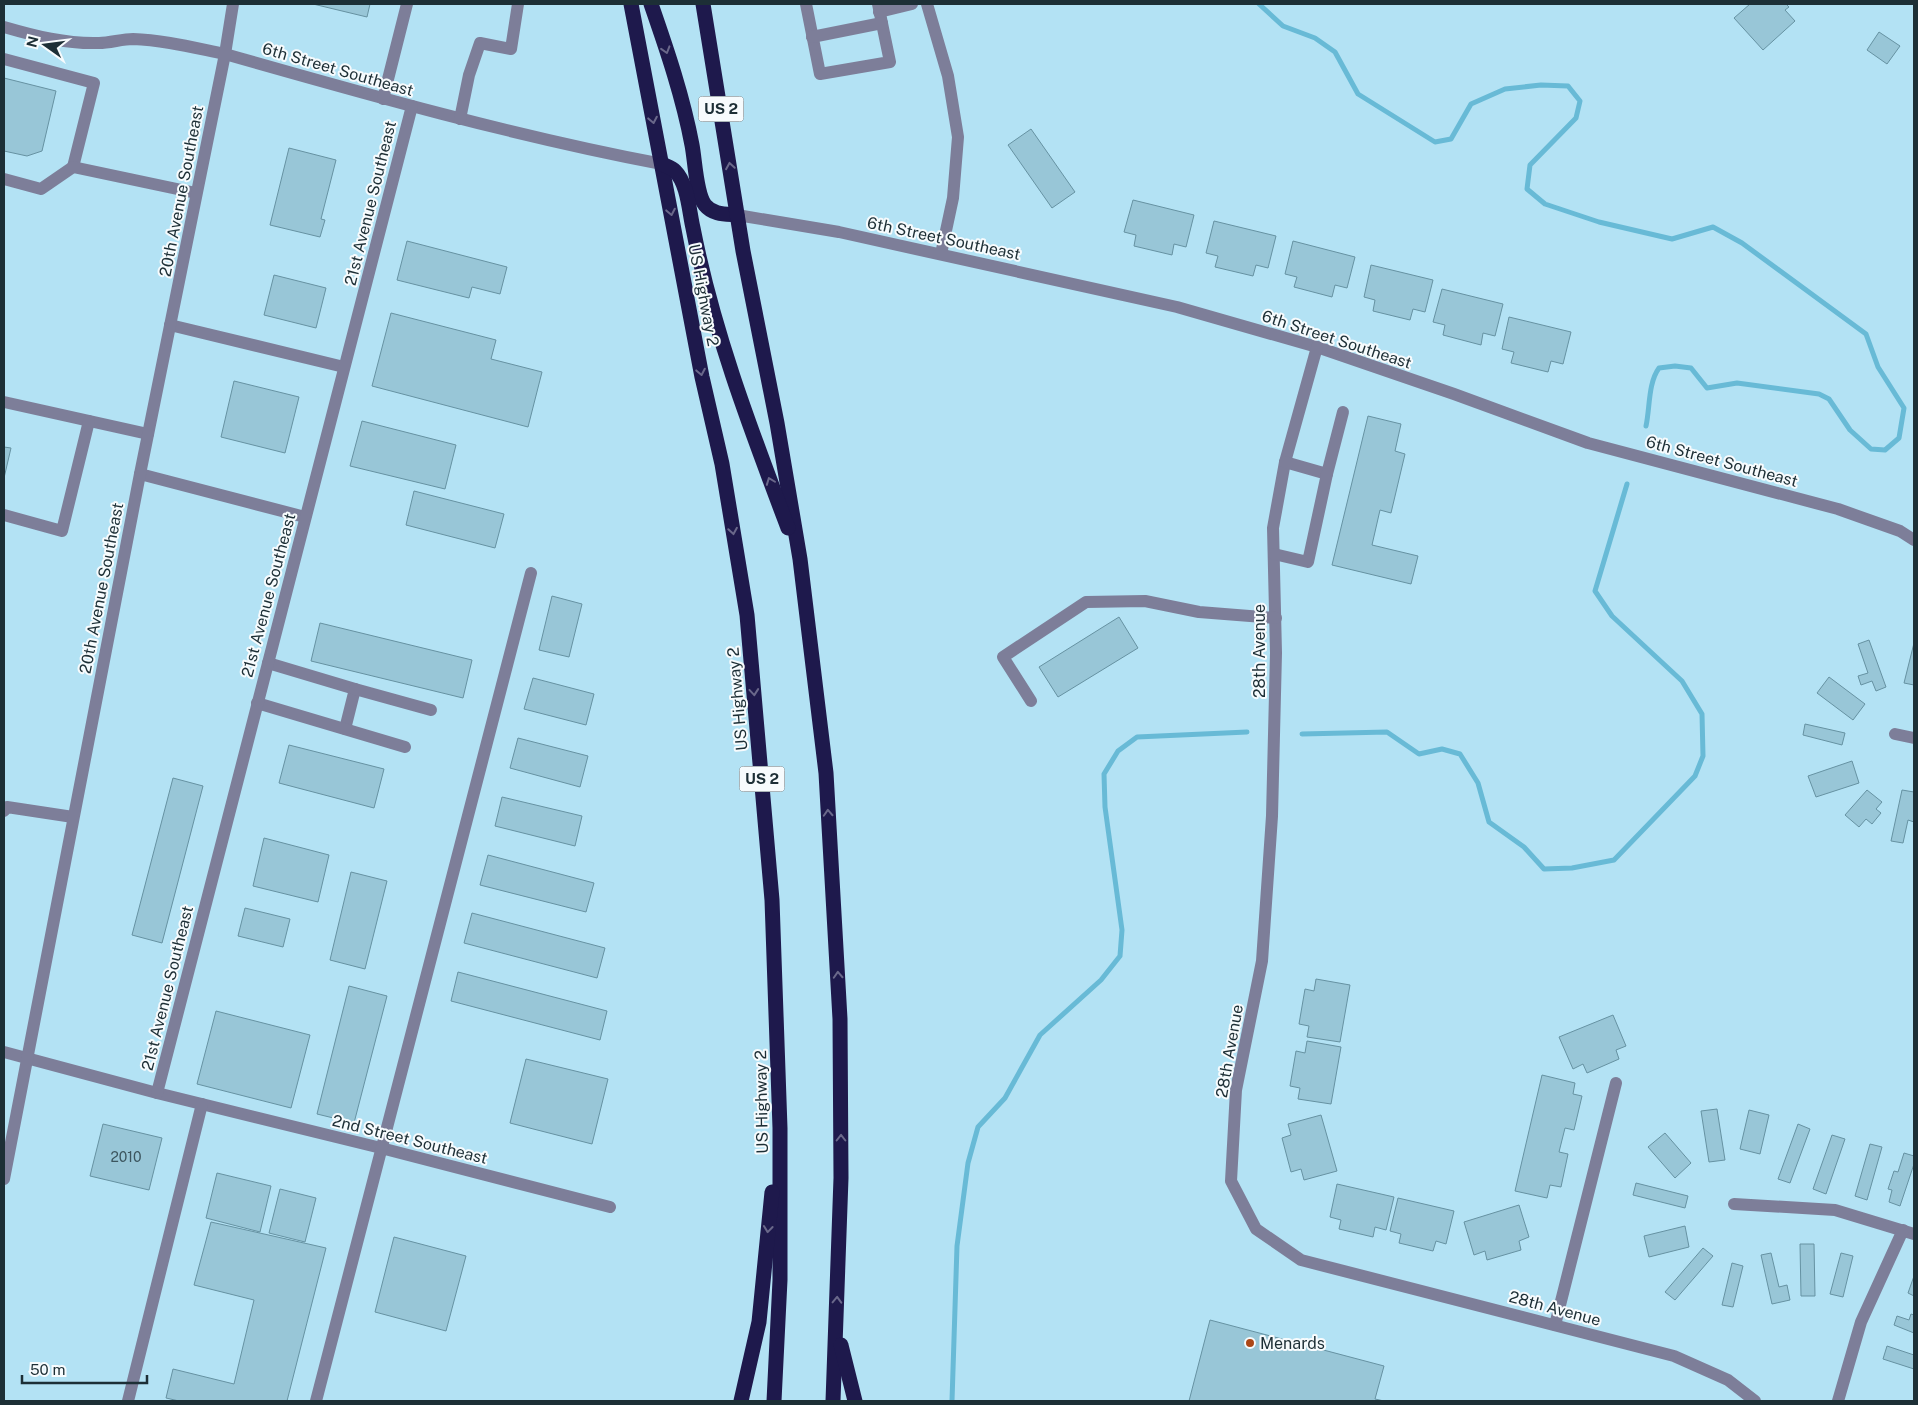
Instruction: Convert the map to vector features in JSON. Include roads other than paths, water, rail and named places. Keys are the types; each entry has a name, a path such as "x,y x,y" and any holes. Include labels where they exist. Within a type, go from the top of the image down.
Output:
{"highway":[{"name":"US Highway 2","path":"631,4 702,376 722,464 747,615 772,900 780,1128 780,1280 774,1401"},
{"path":"651,4 667,50 686,117 699,189 705,205 717,213 737,214"},
{"name":"US 2","path":"703,4 737,214 777,424 800,559 826,773 840,1019 841,1178 834,1401"},
{"path":"662,164 675,170 683,185 698,256 714,318 763,463 800,559"},
{"path":"741,1401 759,1322 769,1213 780,1128"},
{"path":"836,1326 855,1401"}],"street":[{"name":"20th Avenue Southeast","path":"4,1180 140,474 225,54 233,4"},
{"path":"383,99 407,4"},
{"path":"460,119 469,75 480,44 511,49 518,4"},
{"path":"806,4 820,74 890,62 880,13"},
{"path":"812,37 912,4"},
{"path":"927,4 948,76 958,137 953,198 941,254"},
{"name":"6th Street Southeast","path":"4,27 69,42 100,43 132,39 168,43 225,54 460,119 662,164"},
{"path":"4,59 94,83 73,167 41,189 4,179"},
{"name":"21st Avenue Southeast","path":"157,1093 412,106"},
{"path":"73,167 196,193"},
{"name":"6th Street Southeast","path":"737,214 840,232 941,254 1176,308 1317,347 1588,443 1838,509 1900,531 1914,540"},
{"path":"170,325 344,367"},
{"name":"28th Avenue","path":"1317,347 1285,462 1273,528 1276,618 1272,816 1262,961 1236,1090 1230,1181 1256,1229 1300,1260 1674,1356 1728,1380 1755,1401"},
{"path":"4,402 148,434"},
{"path":"1274,554 1308,562 1343,412"},
{"path":"4,516 62,530 89,421"},
{"path":"1285,462 1327,474"},
{"path":"140,474 305,517"},
{"path":"316,1401 531,573"},
{"path":"1031,702 1004,657 1086,602 1145,601 1199,612 1276,618"},
{"path":"268,663 430,710"},
{"path":"345,729 355,689"},
{"path":"257,703 405,747"},
{"path":"1895,734 1914,738"},
{"path":"5,807 73,818"},
{"path":"4,1052 157,1093"},
{"path":"1555,1324 1616,1083"},
{"name":"2nd Street Southeast","path":"157,1093 610,1207"},
{"path":"128,1401 202,1104"},
{"path":"1734,1204 1835,1210 1909,1232 1861,1322 1838,1401"}],"waterway":[{"path":"1259,4 1283,26 1315,38 1335,52 1358,94 1435,142 1451,139 1471,104 1505,89 1541,85 1568,86 1580,101 1576,118 1530,165 1527,189 1545,204 1599,222 1672,239 1713,227 1742,243 1866,334 1878,367 1904,408 1899,438 1885,450 1871,449 1850,430 1829,399 1819,394 1737,383 1707,388 1691,368 1675,366 1659,368 1655,374 1651,388 1646,426"},
{"path":"1302,734 1387,732 1419,754 1442,749 1460,754 1478,783 1489,822 1524,847 1544,869 1572,868 1614,860 1695,776 1703,756 1702,714 1682,681 1612,616 1595,591 1627,484"},
{"path":"952,1401 957,1246 968,1163 978,1127 1005,1098 1040,1035 1101,980 1120,956 1122,930 1105,807 1104,774 1118,751 1137,737 1247,732"}],"place":[{"name":"Menards","path":"1250,1343"}]}
